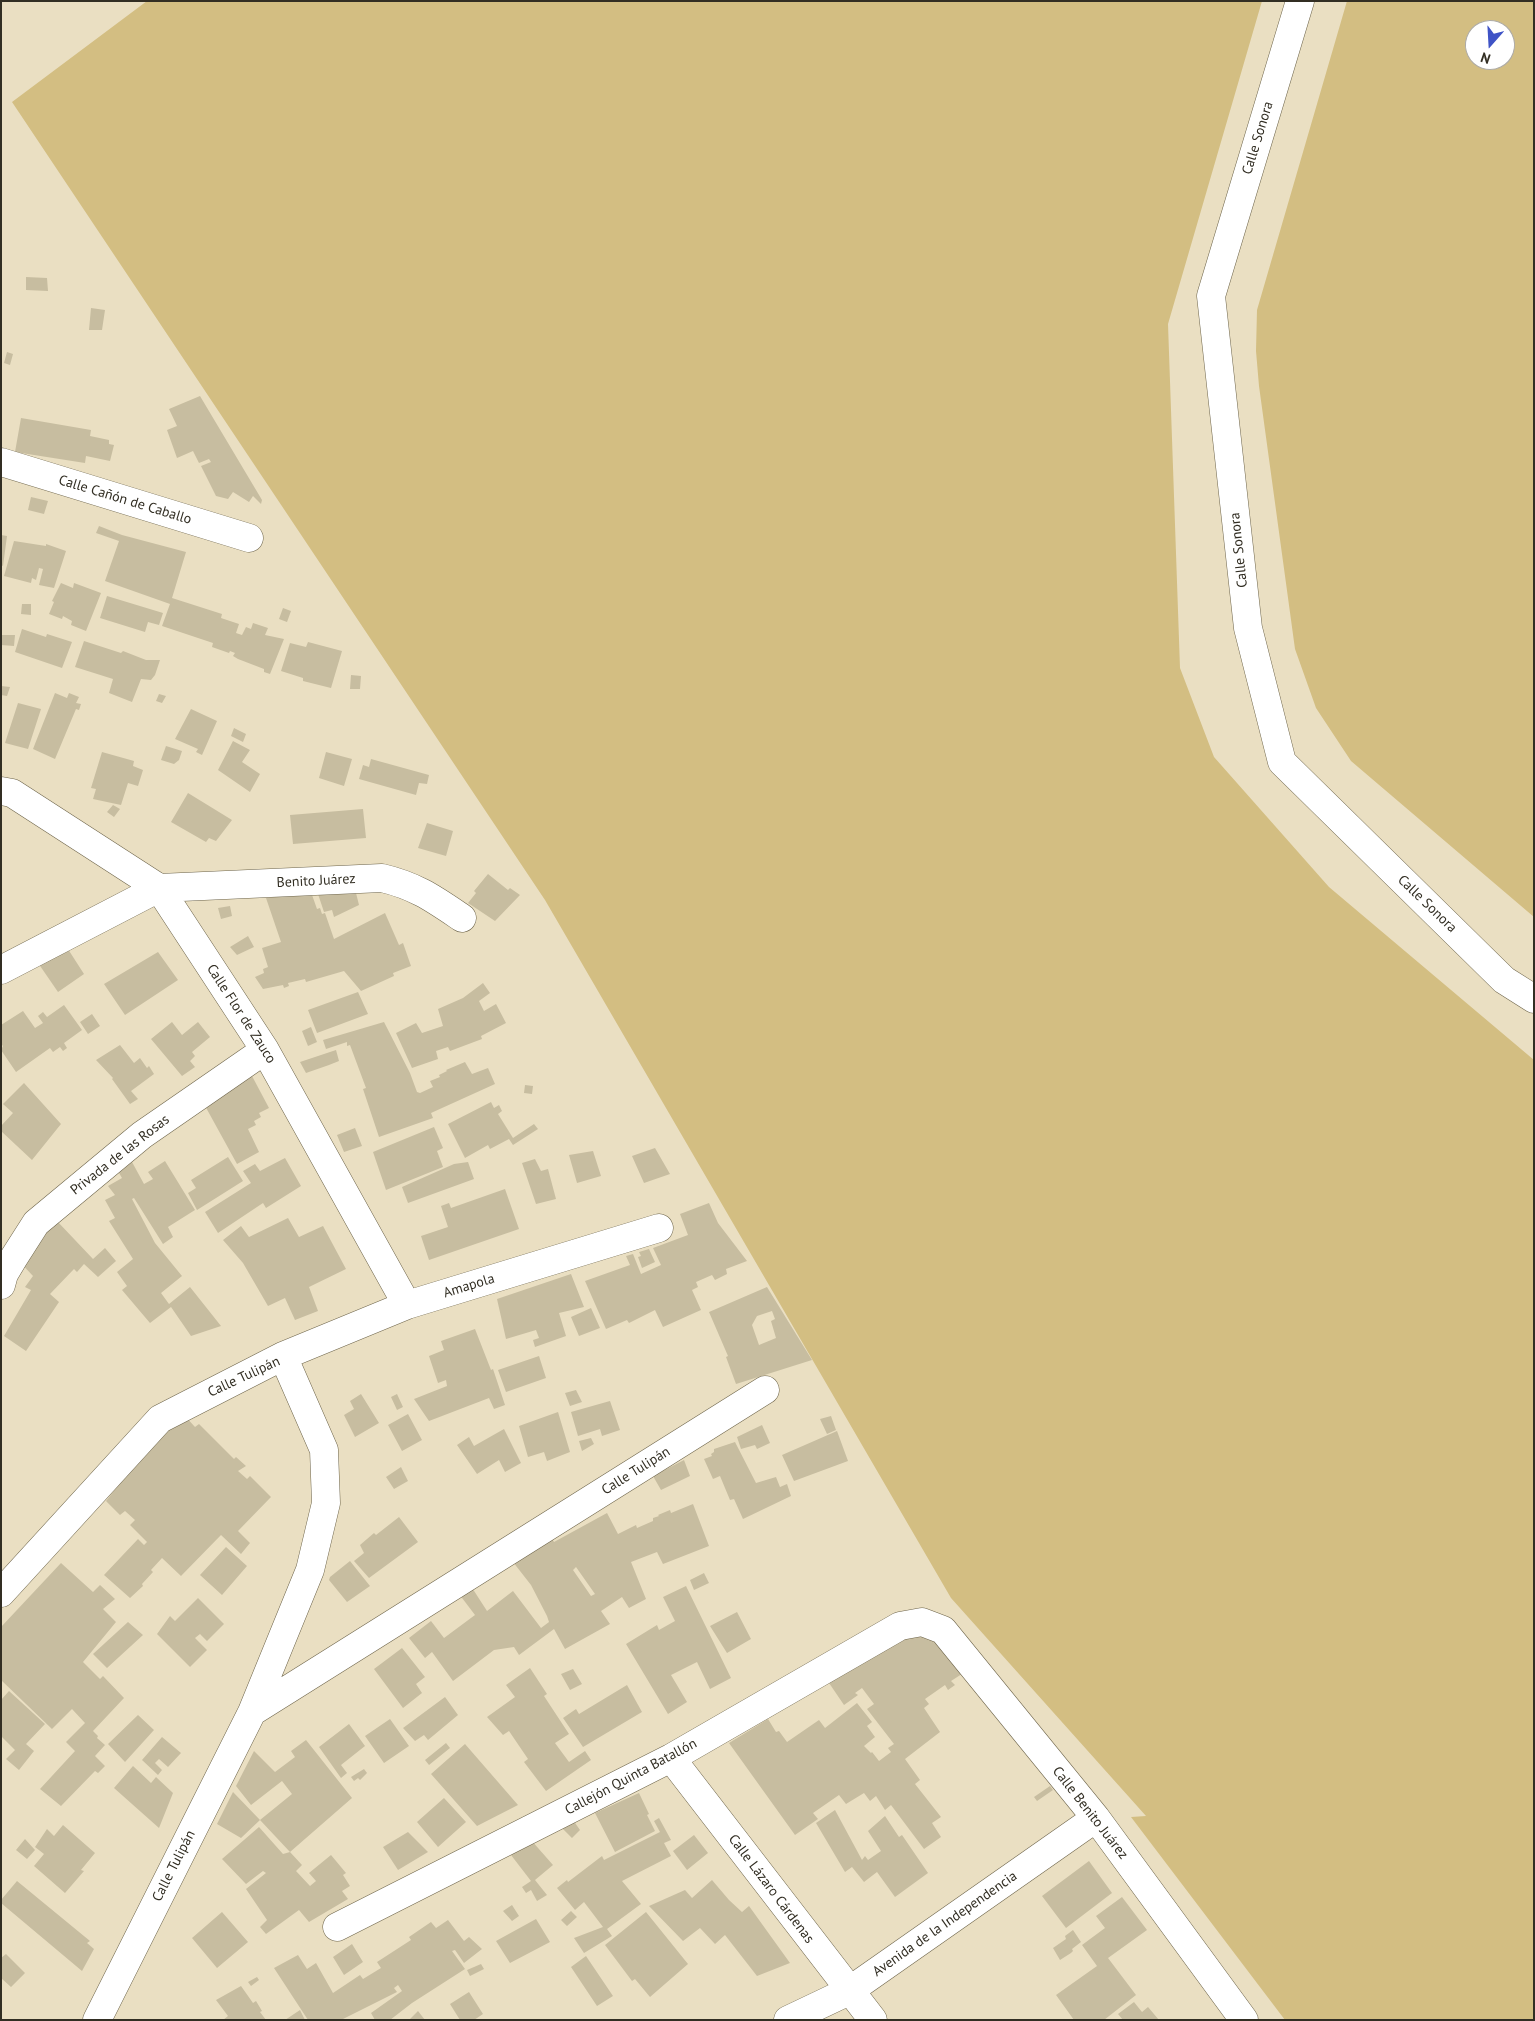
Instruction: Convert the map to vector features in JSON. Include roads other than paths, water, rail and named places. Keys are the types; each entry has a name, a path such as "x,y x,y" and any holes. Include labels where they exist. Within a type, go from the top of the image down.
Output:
{"street":[{"name":"Calle Sonora","path":"1300,1 1211,296 1248,628 1282,762 1504,980 1534,998"},
{"name":"Calle Cañón de Caballo","path":"1,462 249,538"},
{"name":"Calle Flor de Zauco","path":"1,791 12,793 159,888 265,1050 407,1305"},
{"name":"Benito Juárez","path":"159,888 382,878 404,883 425,893 462,918"},
{"path":"1,970 159,888"},
{"name":"Privada de las Rosas","path":"1,1285 4,1274 36,1223 142,1135 265,1050"},
{"name":"Amapola","path":"283,1356 407,1305 658,1228"},
{"name":"Calle Tulipán","path":"1,1593 160,1419 283,1356 324,1450 326,1503 310,1570 252,1712 97,2020"},
{"name":"Calle Tulipán","path":"252,1712 766,1390"},
{"name":"Callejón Quinta Batallón","path":"337,1927 671,1758 900,1626 922,1622"},
{"name":"Calle Benito Juárez","path":"922,1622 943,1630 1096,1818 1244,2020"},
{"name":"Calle Lázaro Cárdenas","path":"671,1758 873,2020"},
{"name":"Avenida de la Independencia","path":"788,2020 849,1991 1096,1818"}]}
